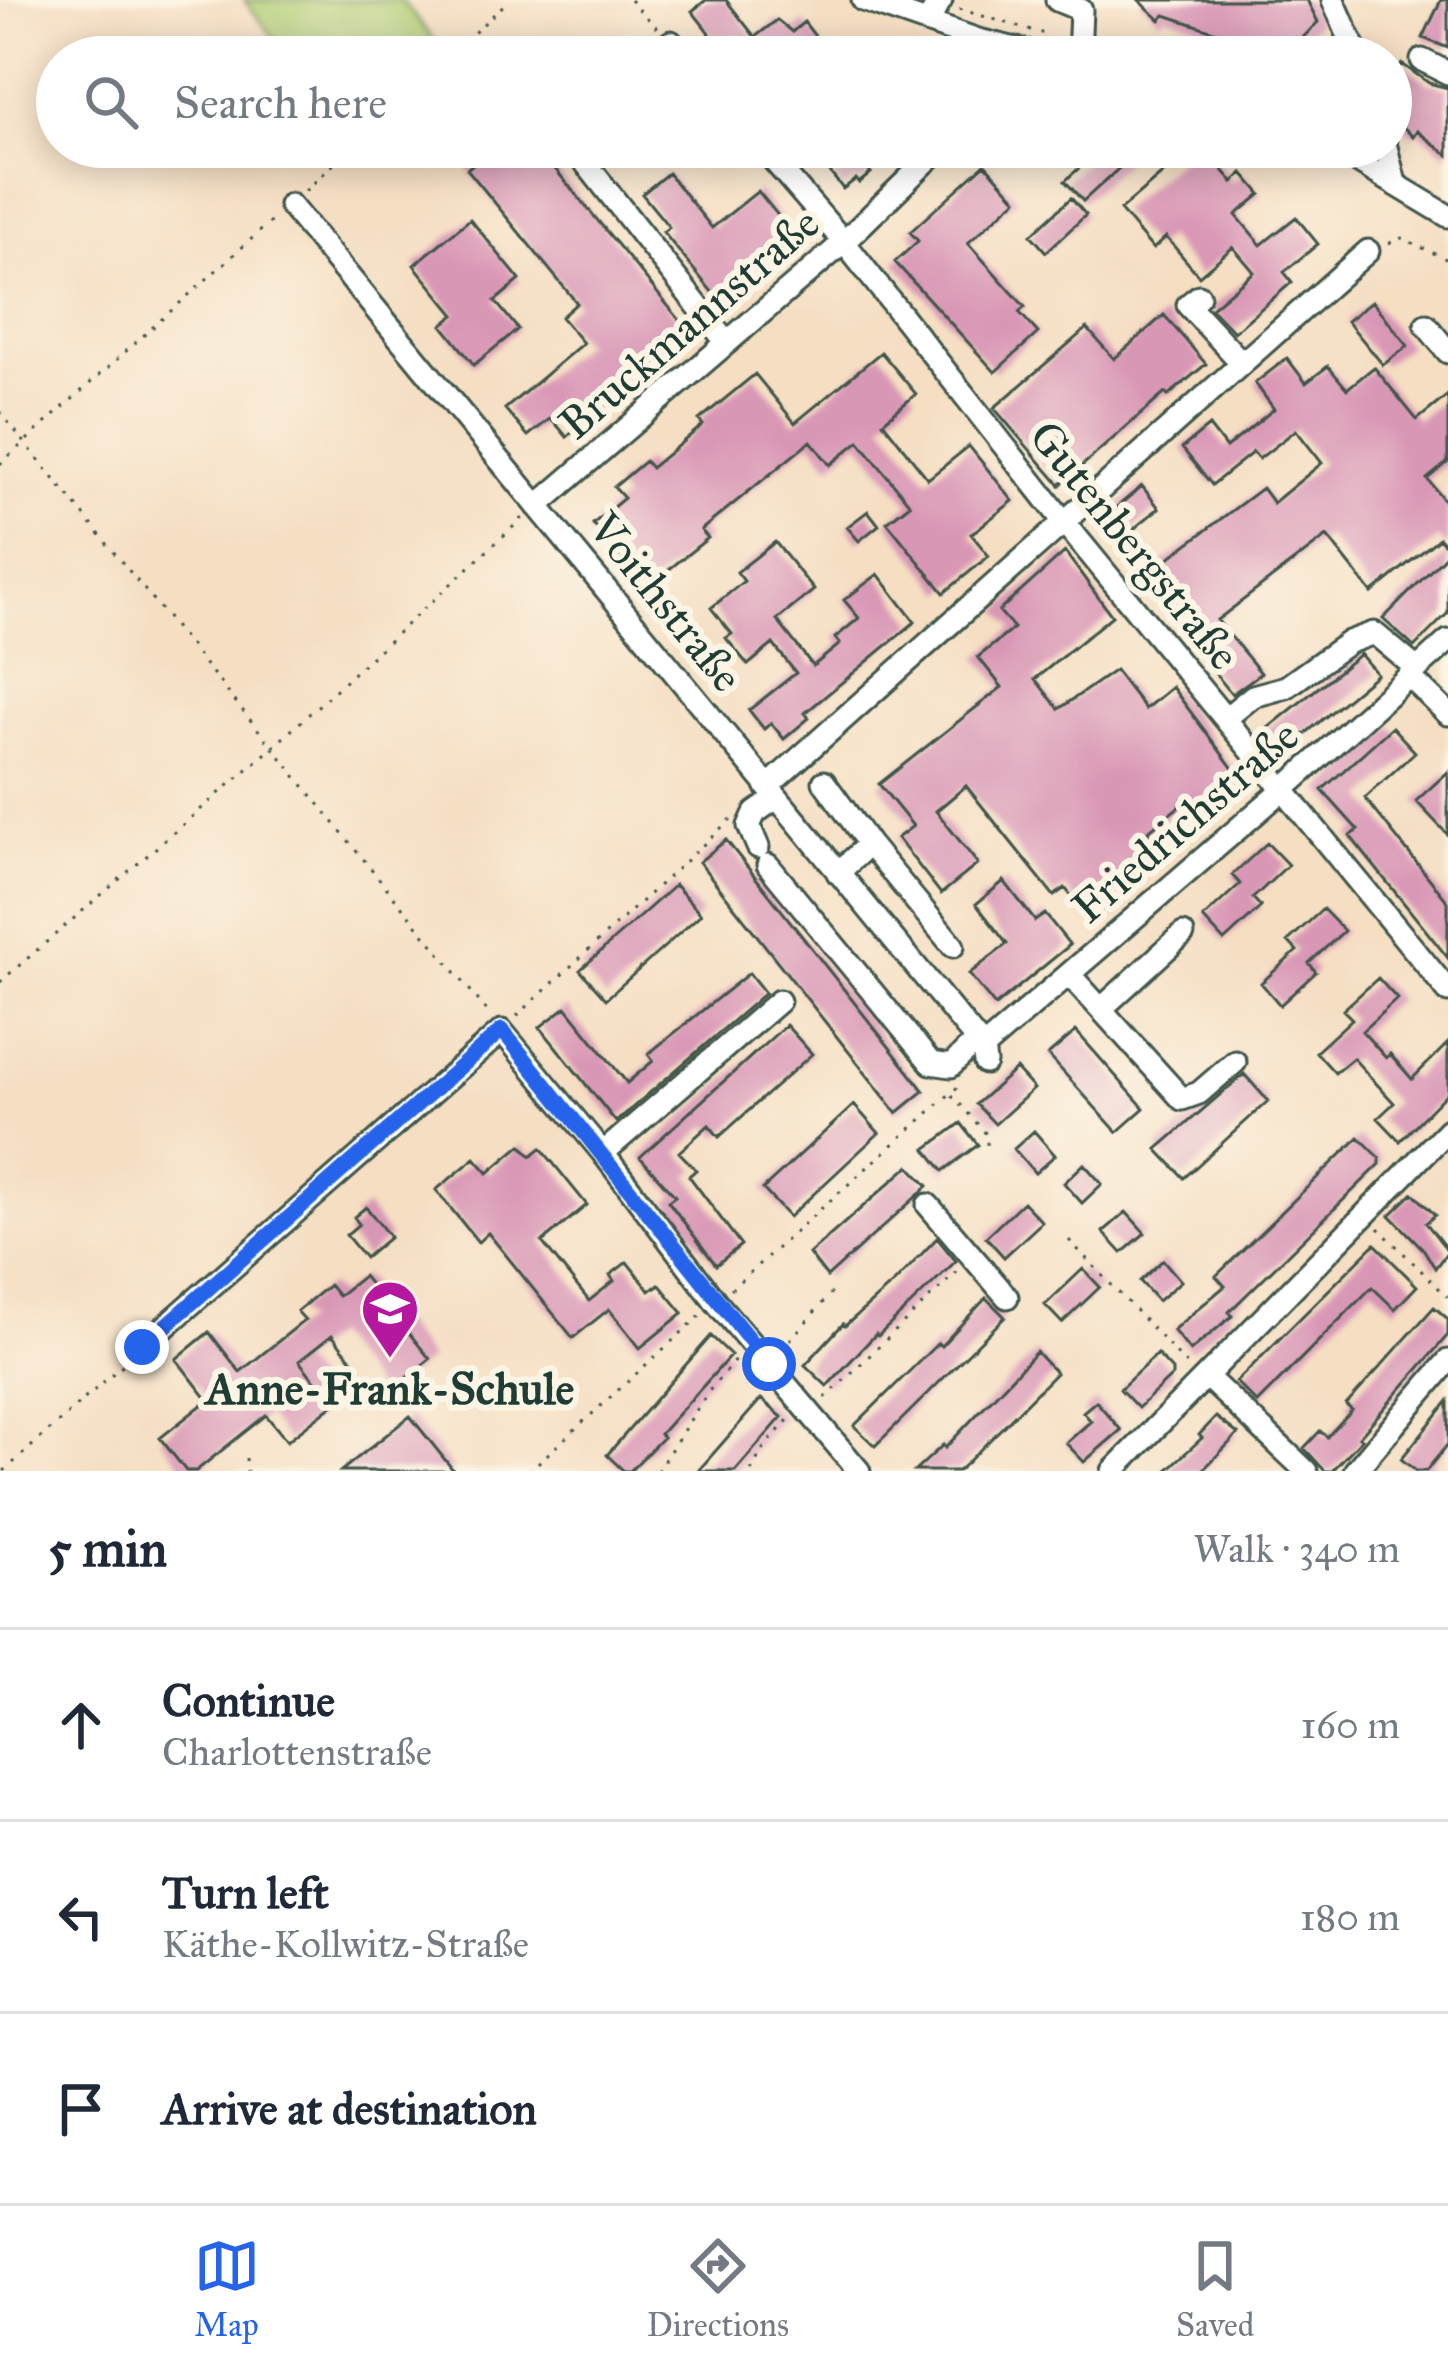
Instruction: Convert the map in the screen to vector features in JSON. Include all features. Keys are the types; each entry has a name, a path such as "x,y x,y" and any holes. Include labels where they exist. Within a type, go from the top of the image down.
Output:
{"street":[{"path":"863,0 936,8 965,36"},
{"path":"1057,0 1081,10 1080,36"},
{"path":"1333,0 1349,36"},
{"path":"1422,60 1448,73"},
{"path":"590,168 727,343"},
{"name":"Gutenbergstraße","path":"780,168 1448,991"},
{"name":"Bruckmannstraße","path":"537,506 844,242 920,168"},
{"path":"1366,168 1448,217"},
{"path":"1389,168 1395,183"},
{"name":"Voithstraße","path":"290,205 982,1050"},
{"path":"771,792 1368,251"},
{"path":"1199,296 1188,305 1242,363"},
{"path":"1426,325 1448,352"},
{"path":"1226,718 1253,696 1286,687 1349,642 1374,633 1448,714"},
{"name":"Friedrichstraße","path":"771,792 749,826 763,856 932,1064 951,1066 982,1050 1448,641"},
{"path":"824,782 953,946"},
{"path":"838,873 869,844"},
{"path":"1101,1009 1184,934"},
{"path":"1069,974 1182,1099 1199,1094 1235,1062"},
{"path":"603,1154 779,1001"},
{"path":"142,1347 502,1030 716,1302 859,1471"},
{"path":"1113,1471 1448,1130"},
{"path":"928,1204 1007,1297"},
{"path":"1355,1471 1448,1361"},
{"path":"1204,1379 1306,1471"}],"path":[{"path":"470,36 509,0"},
{"path":"630,0 657,36"},
{"path":"936,8 1030,36"},
{"path":"0,464 330,168"},
{"path":"1368,251 1402,238 1448,260"},
{"path":"0,412 502,1030 734,817"},
{"path":"0,982 272,748 537,506"},
{"path":"529,1471 950,1094 982,1050"},
{"path":"950,1094 987,1136 987,1151"},
{"path":"1364,1214 1448,1297"},
{"path":"1069,1240 1204,1379"},
{"path":"751,1471 764,1447 973,1256"},
{"path":"769,1364 836,1288"},
{"path":"657,1471 709,1391 751,1341"},
{"path":"4,1471 142,1347"},
{"path":"246,1458 247,1471"}],"green space":[{"path":"244,0 401,0 431,36 272,36"}],"building":[{"path":"706,0 726,0 754,36 712,36 692,11"},
{"path":"1139,0 1307,0 1318,22 1304,36 1229,36 1165,15 1160,20"},
{"path":"1441,0 1448,0 1448,48 1423,38"},
{"path":"777,20 792,32 804,22 815,36 756,36"},
{"path":"1412,71 1448,88 1448,155 1417,131 1413,137"},
{"path":"554,168 688,330 567,437 551,418 528,436 505,409 583,343 561,317 577,303 467,169"},
{"path":"826,168 870,168 859,183 856,179 843,189"},
{"path":"981,168 989,168 1017,199 968,243 1025,307 1019,312 1038,333 995,372 895,262 918,241 910,232"},
{"path":"1079,168 1119,168 1083,201 1065,181"},
{"path":"1169,168 1221,168 1233,182 1243,173 1261,194 1236,215 1261,245 1296,217 1318,244 1284,272 1292,282 1234,332 1211,308 1254,272 1233,247 1199,276 1166,237 1153,249 1120,210"},
{"path":"668,173 712,228 758,191 794,235 717,298 663,232 669,227 642,194"},
{"path":"1071,198 1086,215 1046,252 1031,235"},
{"path":"470,219 520,280 495,301 518,329 474,365 442,325 455,315 414,265"},
{"path":"1372,301 1408,346 1383,365 1347,321"},
{"path":"1164,315 1206,364 1168,396 1165,393 1060,485 994,408 1087,328 1114,359"},
{"path":"881,352 916,394 883,422 928,479 969,446 1013,501 971,534 989,556 944,593 887,522 910,504 859,441 830,465 811,441 701,530 708,538 646,588 593,524 624,498 614,487 645,461 651,468 755,374 795,423"},
{"path":"1287,358 1306,383 1328,366 1347,389 1374,367 1417,420 1448,395 1448,462 1427,479 1448,505 1448,548 1439,538 1372,593 1327,536 1217,620 1261,673 1232,694 1200,655 1207,649 1149,573 1262,488 1273,503 1322,463 1296,430 1259,459 1253,452 1212,485 1182,448 1209,426 1226,448 1274,409 1255,383"},
{"path":"1142,486 1159,508 1118,542 1100,521"},
{"path":"868,511 879,525 859,541 847,527"},
{"path":"775,542 814,590 777,620 813,666 840,644 835,638 859,618 844,600 878,574 915,622 805,713 809,718 784,739 771,723 764,729 749,710 796,673 773,644 748,665 726,638 732,634 711,608 744,581 737,572"},
{"path":"1065,552 1112,616 1035,679 1059,709 1115,670 1145,709 1172,687 1246,786 1202,821 1186,801 1147,832 1167,857 1090,919 1065,888 1054,896 966,786 936,811 978,864 941,894 897,838 913,826 879,784 1002,687 978,657 1014,628 999,611"},
{"path":"1448,553 1448,613 1414,647 1383,619"},
{"path":"1360,654 1377,674 1281,754 1263,732"},
{"path":"1392,727 1415,752 1365,798 1448,902 1448,958 1350,836 1358,830 1322,790"},
{"path":"1448,772 1448,835 1416,801"},
{"path":"726,840 924,1091 897,1113 699,862"},
{"path":"1267,843 1288,865 1253,898 1261,907 1224,941 1203,918 1240,884 1232,875"},
{"path":"1004,881 1035,921 1045,914 1070,945 995,1006 969,974 1007,944 976,904"},
{"path":"675,885 701,914 606,999 580,970"},
{"path":"1323,909 1344,931 1309,963 1316,972 1280,1005 1261,983 1297,951 1288,941"},
{"path":"749,973 765,993 616,1122 540,1027 566,1007 627,1083 653,1061 648,1054"},
{"path":"1378,978 1397,999 1362,1031 1386,1058 1390,1054 1412,1079 1448,1043 1448,1092 1400,1141 1378,1118 1394,1103 1353,1058 1335,1073 1316,1052 1352,1019 1343,1010"},
{"path":"786,1025 812,1054 719,1137 709,1125 679,1152 696,1170 689,1176 741,1245 716,1265 668,1201 675,1196 640,1157"},
{"path":"1076,1031 1144,1108 1117,1132 1048,1055"},
{"path":"1016,1069 1034,1089 995,1124 976,1104"},
{"path":"1244,1074 1268,1101 1184,1178 1157,1149"},
{"path":"854,1105 879,1133 789,1217 763,1189"},
{"path":"961,1123 978,1145 943,1171 926,1149"},
{"path":"1034,1131 1055,1155 1035,1173 1014,1149"},
{"path":"1359,1137 1380,1158 1380,1164 1229,1312 1232,1316 1190,1351 1173,1330 1225,1286 1216,1276"},
{"path":"521,1145 531,1156 541,1148 587,1205 542,1242 589,1301 614,1281 610,1275 627,1262 650,1291 659,1284 683,1313 640,1348 609,1309 573,1338 488,1233 478,1242 436,1190 475,1158 488,1173"},
{"path":"1084,1164 1102,1184 1082,1203 1064,1183"},
{"path":"909,1166 928,1186 827,1277 809,1254"},
{"path":"1413,1193 1435,1215 1426,1223 1448,1251 1435,1268 1390,1215"},
{"path":"1023,1202 1042,1222 1004,1257 986,1237"},
{"path":"366,1207 390,1237 365,1258 346,1235 359,1224 354,1217"},
{"path":"1126,1212 1145,1233 1122,1253 1103,1232"},
{"path":"937,1238 956,1261 827,1386 805,1365"},
{"path":"1375,1244 1417,1286 1395,1309 1372,1287 1257,1403 1236,1382"},
{"path":"1163,1260 1181,1281 1158,1301 1140,1281"},
{"path":"1083,1269 1100,1287 1062,1323 1045,1305"},
{"name":"Anne-Frank-Schule","path":"363,1276 430,1359 382,1397 332,1335 299,1361 334,1404 287,1441 266,1415 196,1471 186,1471 160,1438 208,1400 176,1359 209,1332 240,1372 305,1320 297,1311 329,1285 338,1296"},
{"path":"986,1298 1005,1317 875,1446 854,1426"},
{"path":"1434,1307 1448,1319 1448,1335 1359,1437 1362,1439 1332,1471 1325,1471 1304,1448 1320,1431 1327,1437 1352,1410 1346,1405"},
{"path":"711,1336 731,1355 660,1434 663,1437 630,1471 624,1471 607,1455"},
{"path":"1036,1352 1056,1373 967,1463 958,1471 915,1471 943,1445 945,1448"},
{"path":"1157,1354 1172,1376 1138,1408 1120,1389"},
{"path":"761,1399 782,1417 735,1471 698,1471"},
{"path":"1096,1401 1121,1430 1084,1462 1066,1443 1091,1421 1083,1412"},
{"path":"1448,1401 1448,1444 1426,1471 1416,1471 1401,1459"},
{"path":"410,1416 454,1471 341,1471"},
{"path":"1216,1417 1238,1434 1202,1471 1166,1471 1202,1438 1199,1435"}],"place":[{"name":"Anne-Frank-Schule","path":"390,1360"}],"route":[{"path":"142,1347 502,1030 769,1364"}]}
